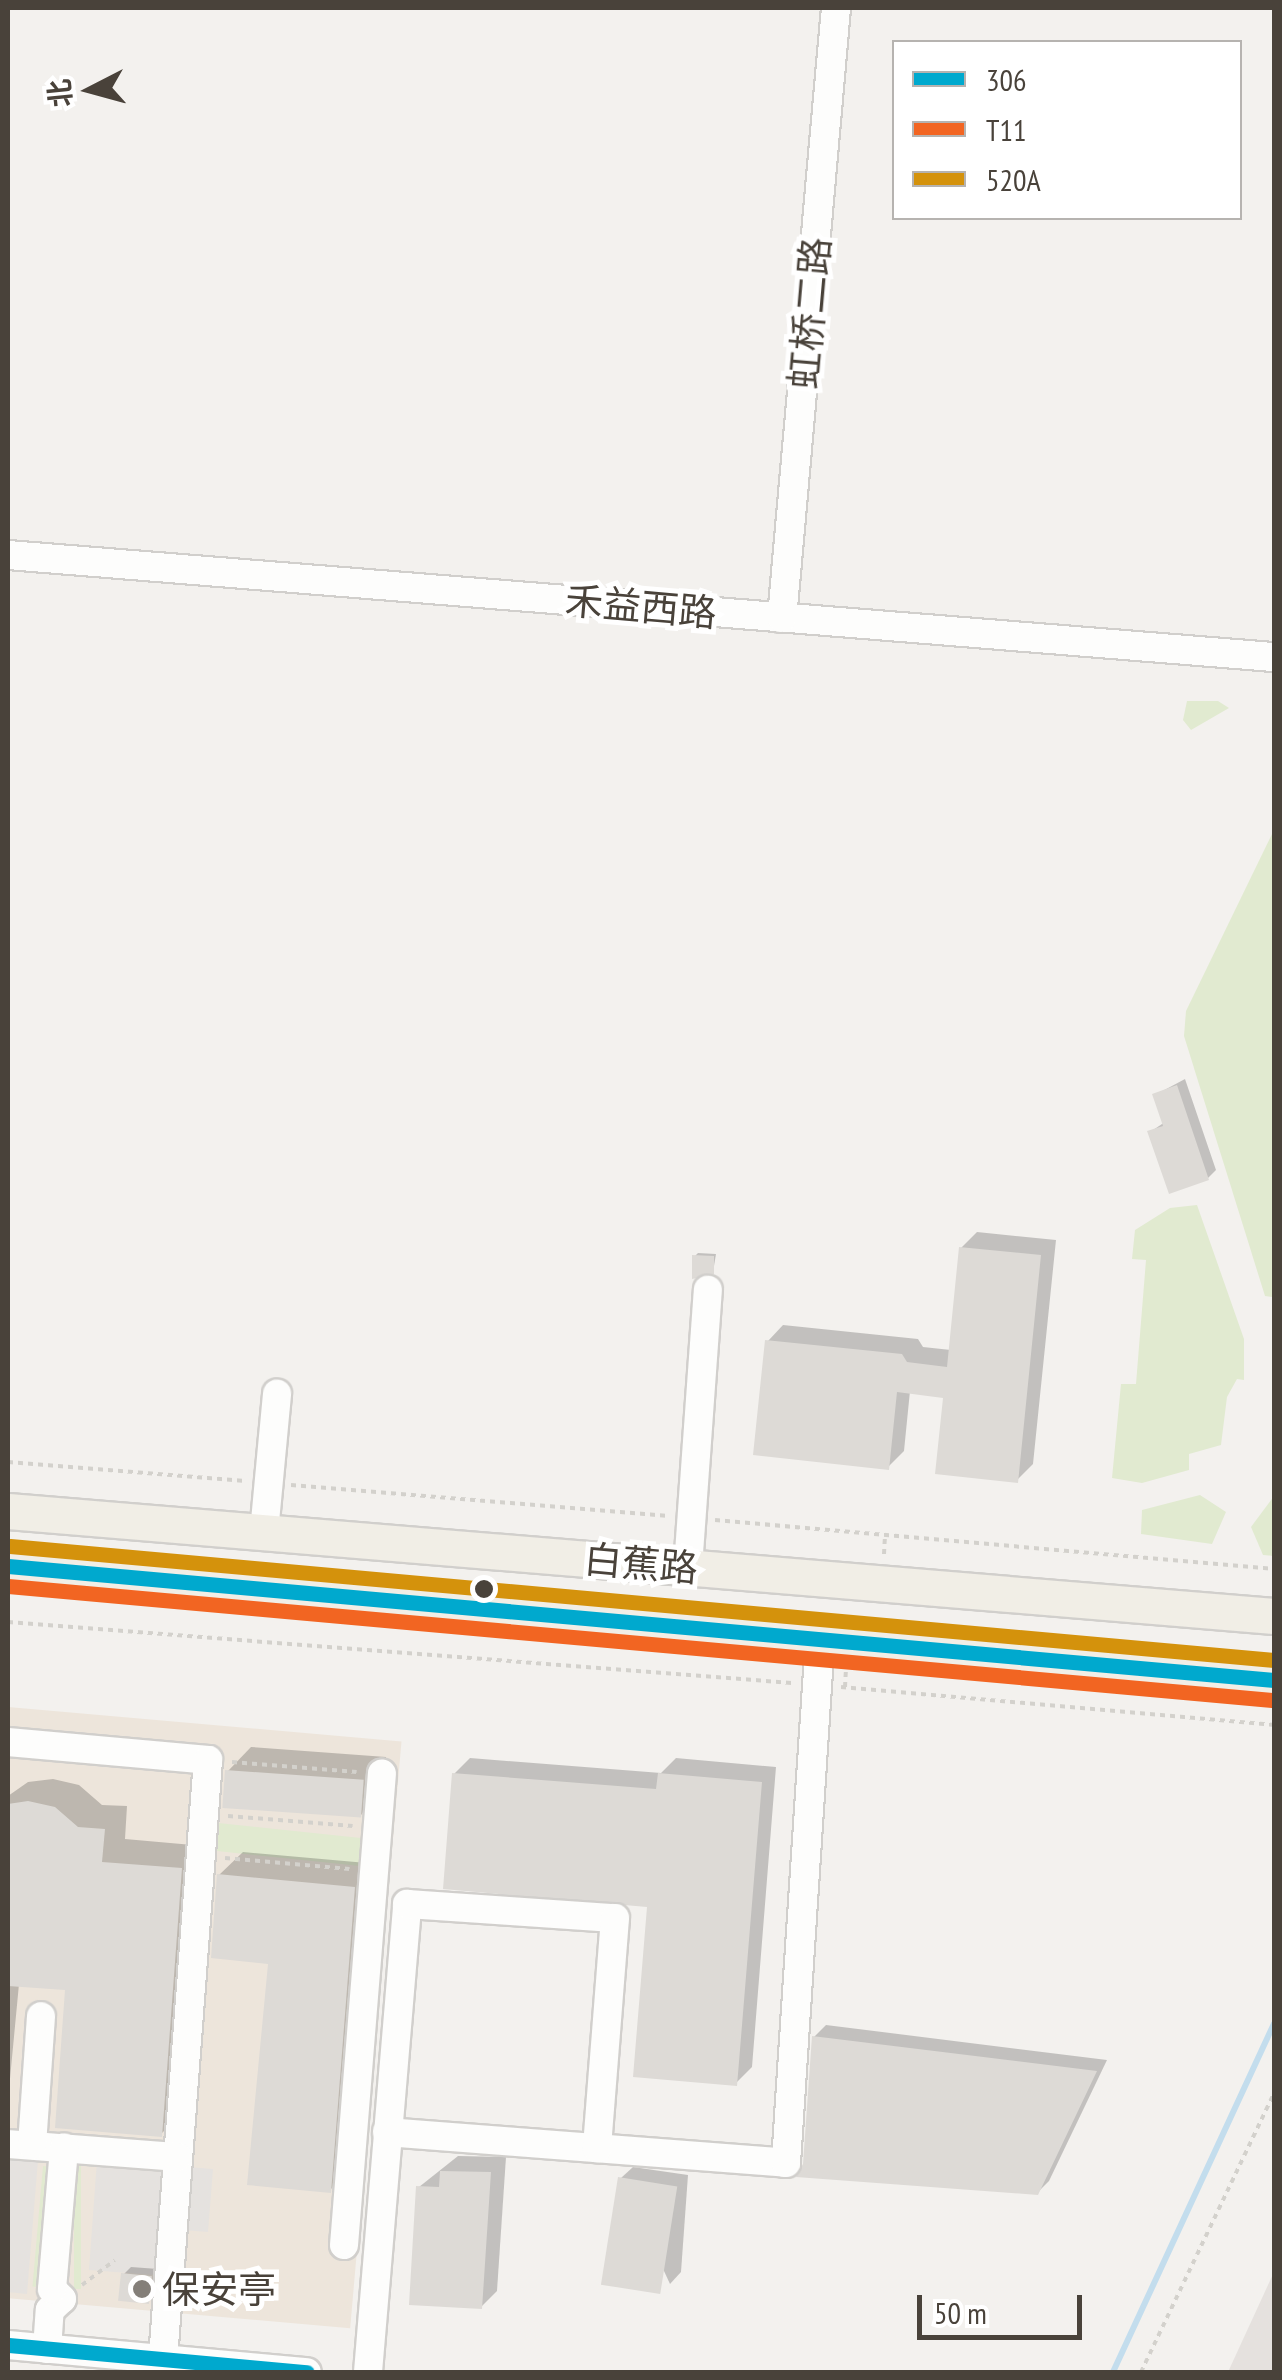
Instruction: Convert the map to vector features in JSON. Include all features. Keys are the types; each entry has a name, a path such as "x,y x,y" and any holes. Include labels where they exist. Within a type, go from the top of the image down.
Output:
{"main road":[{"name":"白蕉路","path":"8,1510 1266,1612"},
{"name":"白蕉路","path":"8,1566 1274,1680"}],"street":[{"name":"虹桥二路","path":"782,618 836,8"},
{"name":"禾益西路","path":"8,555 1274,657"},
{"path":"688,1567 708,1290"},
{"path":"264,1532 277,1394"},
{"path":"386,2132 786,2163 820,1640"},
{"path":"8,1742 208,1760 163,2359"},
{"path":"344,2245 382,1774"},
{"path":"368,2372 407,1904 615,1918 597,2148"},
{"path":"41,2016 20,2145 178,2156"},
{"path":"47,2349 60,2296 64,2148"},
{"path":"8,2345 306,2372"}],"path":[{"path":"8,1462 1274,1569"},
{"path":"8,1622 1274,1725"},
{"path":"208,1760 382,1774"},
{"path":"203,1814 378,1828"},
{"path":"200,1856 374,1872"},
{"path":"1141,2372 1274,2093"},
{"path":"60,2296 116,2260"}],"shaded area":[{"path":"8,1707 401,1741 350,2328 8,2298"},
{"path":"8,2158 38,2160 27,2294 8,2292"},
{"path":"97,2160 213,2169 208,2232 171,2229 167,2276 89,2270"},
{"path":"1274,2272 1274,2372 1228,2372"}],"green space":[{"path":"1187,701 1218,701 1229,708 1191,730 1183,720"},
{"path":"1274,830 1273,1297 1265,1296 1184,1036 1186,1011"},
{"path":"1197,1205 1244,1339 1244,1380 1237,1379 1227,1397 1221,1445 1189,1454 1189,1470 1142,1483 1112,1478 1121,1384 1136,1384 1146,1260 1132,1259 1135,1230 1170,1208"},
{"path":"1200,1495 1226,1512 1212,1544 1141,1534 1142,1510"},
{"path":"1274,1496 1274,1556 1263,1555 1251,1527"},
{"path":"218,1823 363,1838 360,1866 215,1851"},
{"path":"43,2166 54,2167 43,2287 32,2287"},
{"path":"74,2166 81,2166 81,2289 74,2289"}],"building":[{"path":"1177,1085 1209,1180 1169,1194 1147,1131 1163,1126 1152,1094"},
{"path":"959,1247 1041,1255 1018,1483 935,1474 943,1398 897,1392 889,1470 753,1455 765,1340 902,1354 907,1362 947,1367"},
{"path":"692,1255 714,1256 714,1274 692,1279"},
{"path":"225,1770 364,1780 361,1818 222,1808"},
{"path":"452,1773 656,1789 658,1773 762,1782 737,2086 633,2077 647,1907 443,1889"},
{"path":"28,1801 55,1807 78,1827 105,1829 102,1862 182,1868 162,2137 55,2128 65,1990 8,1986 8,1804"},
{"path":"217,1874 355,1887 331,2193 247,2185 268,1964 211,1958"},
{"path":"812,2036 1097,2071 1038,2195 796,2177 803,2164"},
{"path":"440,2171 491,2172 482,2309 409,2305 416,2186 439,2187"},
{"path":"618,2177 677,2186 660,2294 601,2285"},
{"name":"保安亭","path":"121,2273 152,2276 149,2304 118,2301"}],"waterway":[{"path":"1113,2372 1274,2023"}],"transit line":[{"name":"520A","path":"10,1546 1274,1660"},
{"name":"306","path":"8,1566 1274,1680"},
{"name":"T11","path":"8,1586 1272,1700"},
{"name":"306","path":"8,2345 307,2372"}],"place":[{"name":"保安亭","path":"142,2289"}]}
